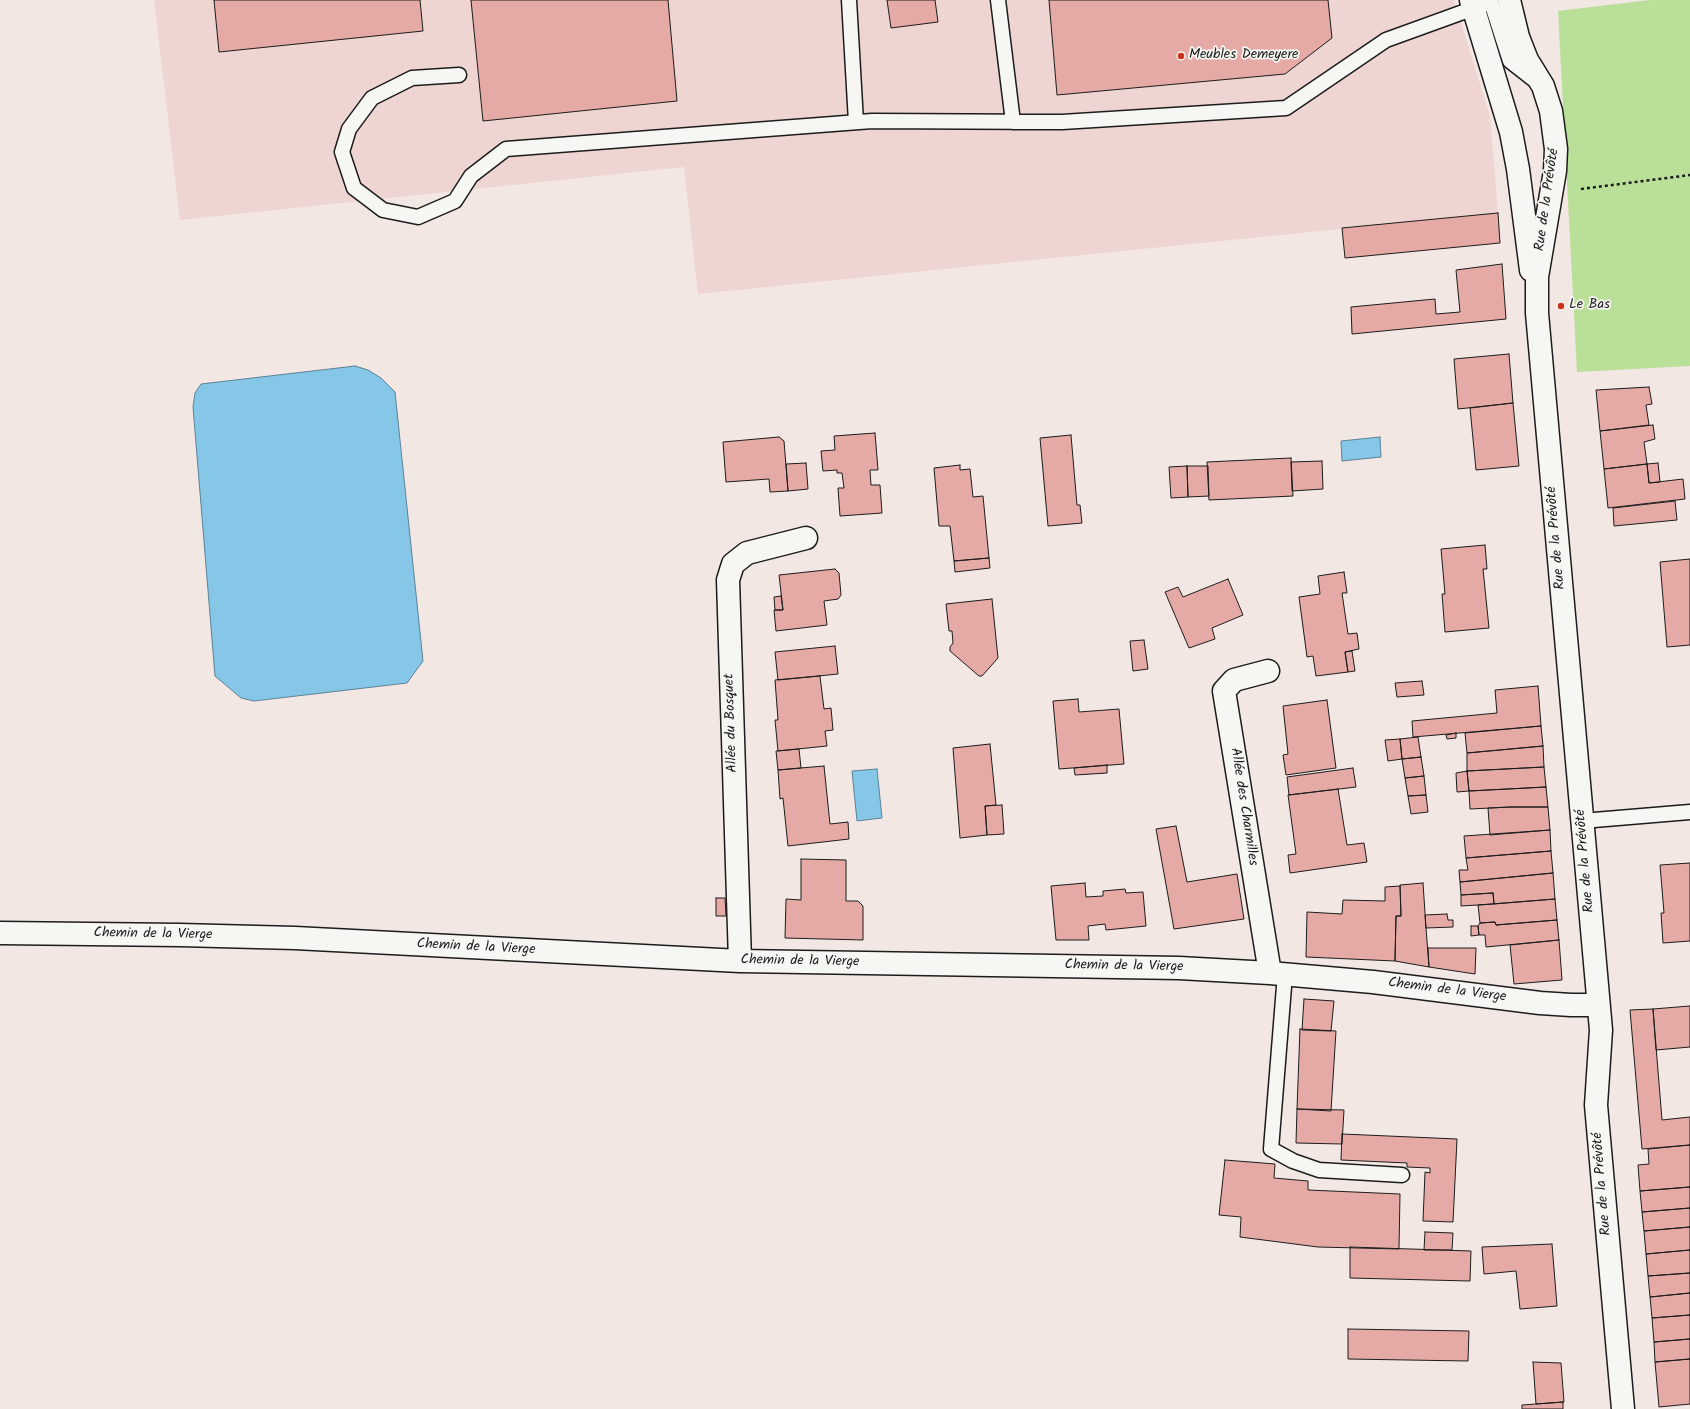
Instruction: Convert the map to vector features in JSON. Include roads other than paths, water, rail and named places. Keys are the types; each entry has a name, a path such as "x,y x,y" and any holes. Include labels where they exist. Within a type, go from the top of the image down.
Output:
{"street":[{"name":"Rue de la Prévôté","path":"1509,0 1518,37 1527,60 1543,86 1551,110 1556,149 1552,193 1537,277 1537,313"},
{"name":"Rue de la Prévôté","path":"1472,4 1511,132 1518,169 1537,313 1598,1005 1601,1046 1597,1075 1596,1105 1623,1409"},
{"name":"Allée du Bosquet","path":"740,961 728,580 733,564 747,553 806,538"},
{"name":"Allée des Charmilles","path":"1268,671 1234,680 1224,691 1277,974"},
{"name":"Chemin de la Vierge","path":"0,933 287,938 740,961 1179,968 1373,982 1540,1003 1598,1005"}],"lane":[{"path":"849,0 856,122"},
{"path":"998,0 1013,122"},
{"path":"459,75 412,78 372,98 349,129 342,152 354,188 383,210 418,217 455,201 471,176 506,149 856,122 1062,122 1286,108 1386,40 1472,4 1491,2 1510,61 1543,86"},
{"path":"1582,821 1690,812"},
{"path":"1277,974 1271,1149 1293,1161 1320,1170 1402,1175"}],"water":[{"path":"355,366 368,370 381,378 395,392 423,661 407,683 254,701 241,698 215,676 193,407 195,393 201,384"},
{"path":"1380,437 1381,457 1342,461 1341,441"},
{"path":"877,769 882,818 857,821 852,771"}],"place":[{"name":"Meubles Demeyere","path":"1181,56"},
{"name":"Le Bas","path":"1561,306"}]}
